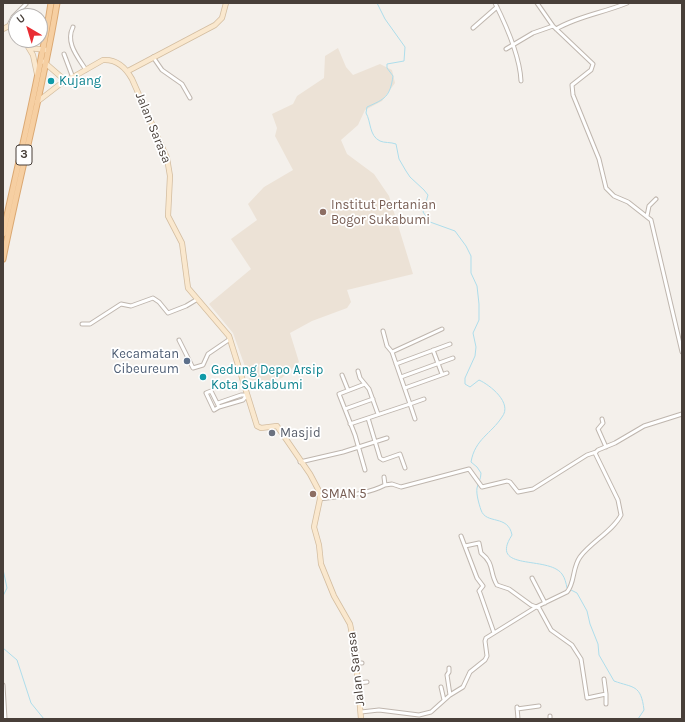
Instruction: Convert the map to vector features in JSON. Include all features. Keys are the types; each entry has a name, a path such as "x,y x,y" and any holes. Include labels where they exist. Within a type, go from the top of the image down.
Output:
{"main road":[{"path":"47,50 52,3"},
{"path":"47,50 57,3"},
{"name":"3","path":"3,259 47,50"},
{"name":"3","path":"3,234 38,75 44,62"}],"street":[{"path":"37,102 53,89 100,62 108,60 116,62 128,71 215,25 222,18 226,3"},
{"path":"495,3 519,62 521,81"},
{"path":"537,3 553,26 593,64 591,70 572,85 572,89 587,133 599,159 606,188 614,196 628,202 651,220 681,342 682,352"},
{"path":"556,29 577,18 606,12 627,3"},
{"path":"22,8 26,4"},
{"path":"473,28 497,7"},
{"path":"506,49 533,33 553,26"},
{"path":"73,27 70,34 70,41 86,70"},
{"path":"38,75 30,48 47,50"},
{"path":"64,54 73,78"},
{"path":"153,57 160,68 182,84 190,98"},
{"path":"44,62 67,82"},
{"name":"Jalan Sarasa","path":"128,71 167,158 170,176 168,216 182,243 188,288 196,300 223,328 230,339 258,427 277,426 318,488 320,499 314,527 319,545 321,564 334,596 348,619 356,663 362,719"},
{"path":"647,216 649,206 656,199"},
{"path":"82,324 90,324 109,313 114,307 121,304 128,307 153,298 159,302 168,313 186,306 196,300"},
{"path":"392,352 442,329"},
{"path":"383,331 387,346 392,352 415,419"},
{"path":"178,340 192,368 203,365 208,354 230,339"},
{"path":"396,364 450,344"},
{"path":"433,350 442,374"},
{"path":"401,377 453,358"},
{"path":"358,371 373,399 378,414"},
{"path":"405,388 447,373"},
{"path":"342,374 348,390"},
{"path":"365,384 339,394 365,470"},
{"path":"219,408 218,403 211,391 207,392 212,410 219,408 243,400 247,395"},
{"path":"218,403 241,395 247,395"},
{"path":"345,409 373,399"},
{"path":"350,424 424,399"},
{"path":"320,499 353,495 392,484 401,487 469,469 482,487 507,481 510,482 518,492 526,492 536,488 587,455 606,447 644,426 682,414"},
{"path":"368,418 374,442 381,459 400,454 405,468"},
{"path":"602,419 603,423 598,429 606,447"},
{"path":"300,462 387,438"},
{"path":"361,712 379,710 408,715 423,714 434,710 450,695 463,687 470,672 485,660 487,656 485,639 536,607 567,592 570,588 575,566 580,556 612,527 621,515 618,500 595,455 596,452"},
{"path":"384,477 385,486"},
{"path":"461,536 477,578 483,585 480,593 494,633"},
{"path":"465,546 479,543 481,552 491,564 496,585 509,589 541,610 551,630 572,646 581,659 587,698 606,694"},
{"path":"532,578 545,602"},
{"path":"356,663 362,663"},
{"path":"449,668 447,675 450,695"},
{"path":"604,679 606,704"},
{"path":"358,684 367,682"},
{"path":"3,685 6,719"},
{"path":"441,687 444,700"},
{"path":"518,719 517,708 539,706"}],"shaded area":[{"name":"Institut Pertanian Bogor Sukabumi","path":"338,48 346,67 353,75 380,64 392,70 395,83 382,101 365,110 358,125 341,140 347,154 374,174 389,196 413,274 347,290 351,302 347,308 312,321 290,333 299,362 282,378 252,386 233,333 209,304 251,269 231,239 257,220 248,204 264,187 293,170 275,136 277,128 272,114 293,104 297,96 324,78 325,56"}],"waterway":[{"path":"377,3 385,19 405,47 404,61 387,64 387,68 393,76 388,93 378,102 367,107 366,113 372,132 376,139 383,142 396,144 399,159 406,171 428,195 423,212 430,222 455,231 471,256 471,273 477,286 479,320 473,333 476,347 475,356 465,378 465,384 470,387 479,380 484,382 499,395 505,406 505,412 502,417 480,442 473,454 471,462 481,473 477,486 481,510 487,517 506,524 510,529 512,535 507,547 508,554 514,559 555,568 562,574 567,588 577,593 587,611 590,624 598,644 599,655 614,681 635,688 641,695 644,710 638,719"},
{"path":"3,569 7,588 3,596"},
{"path":"3,648 17,660 31,703 44,719"}],"place":[{"name":"Kujang","path":"51,81"},
{"name":"Institut Pertanian Bogor Sukabumi","path":"323,212"},
{"name":"Kecamatan Cibeureum","path":"187,361"},
{"name":"Gedung Depo Arsip Kota Sukabumi","path":"203,377"},
{"name":"Masjid","path":"272,433"},
{"name":"SMAN 5","path":"313,494"}]}
